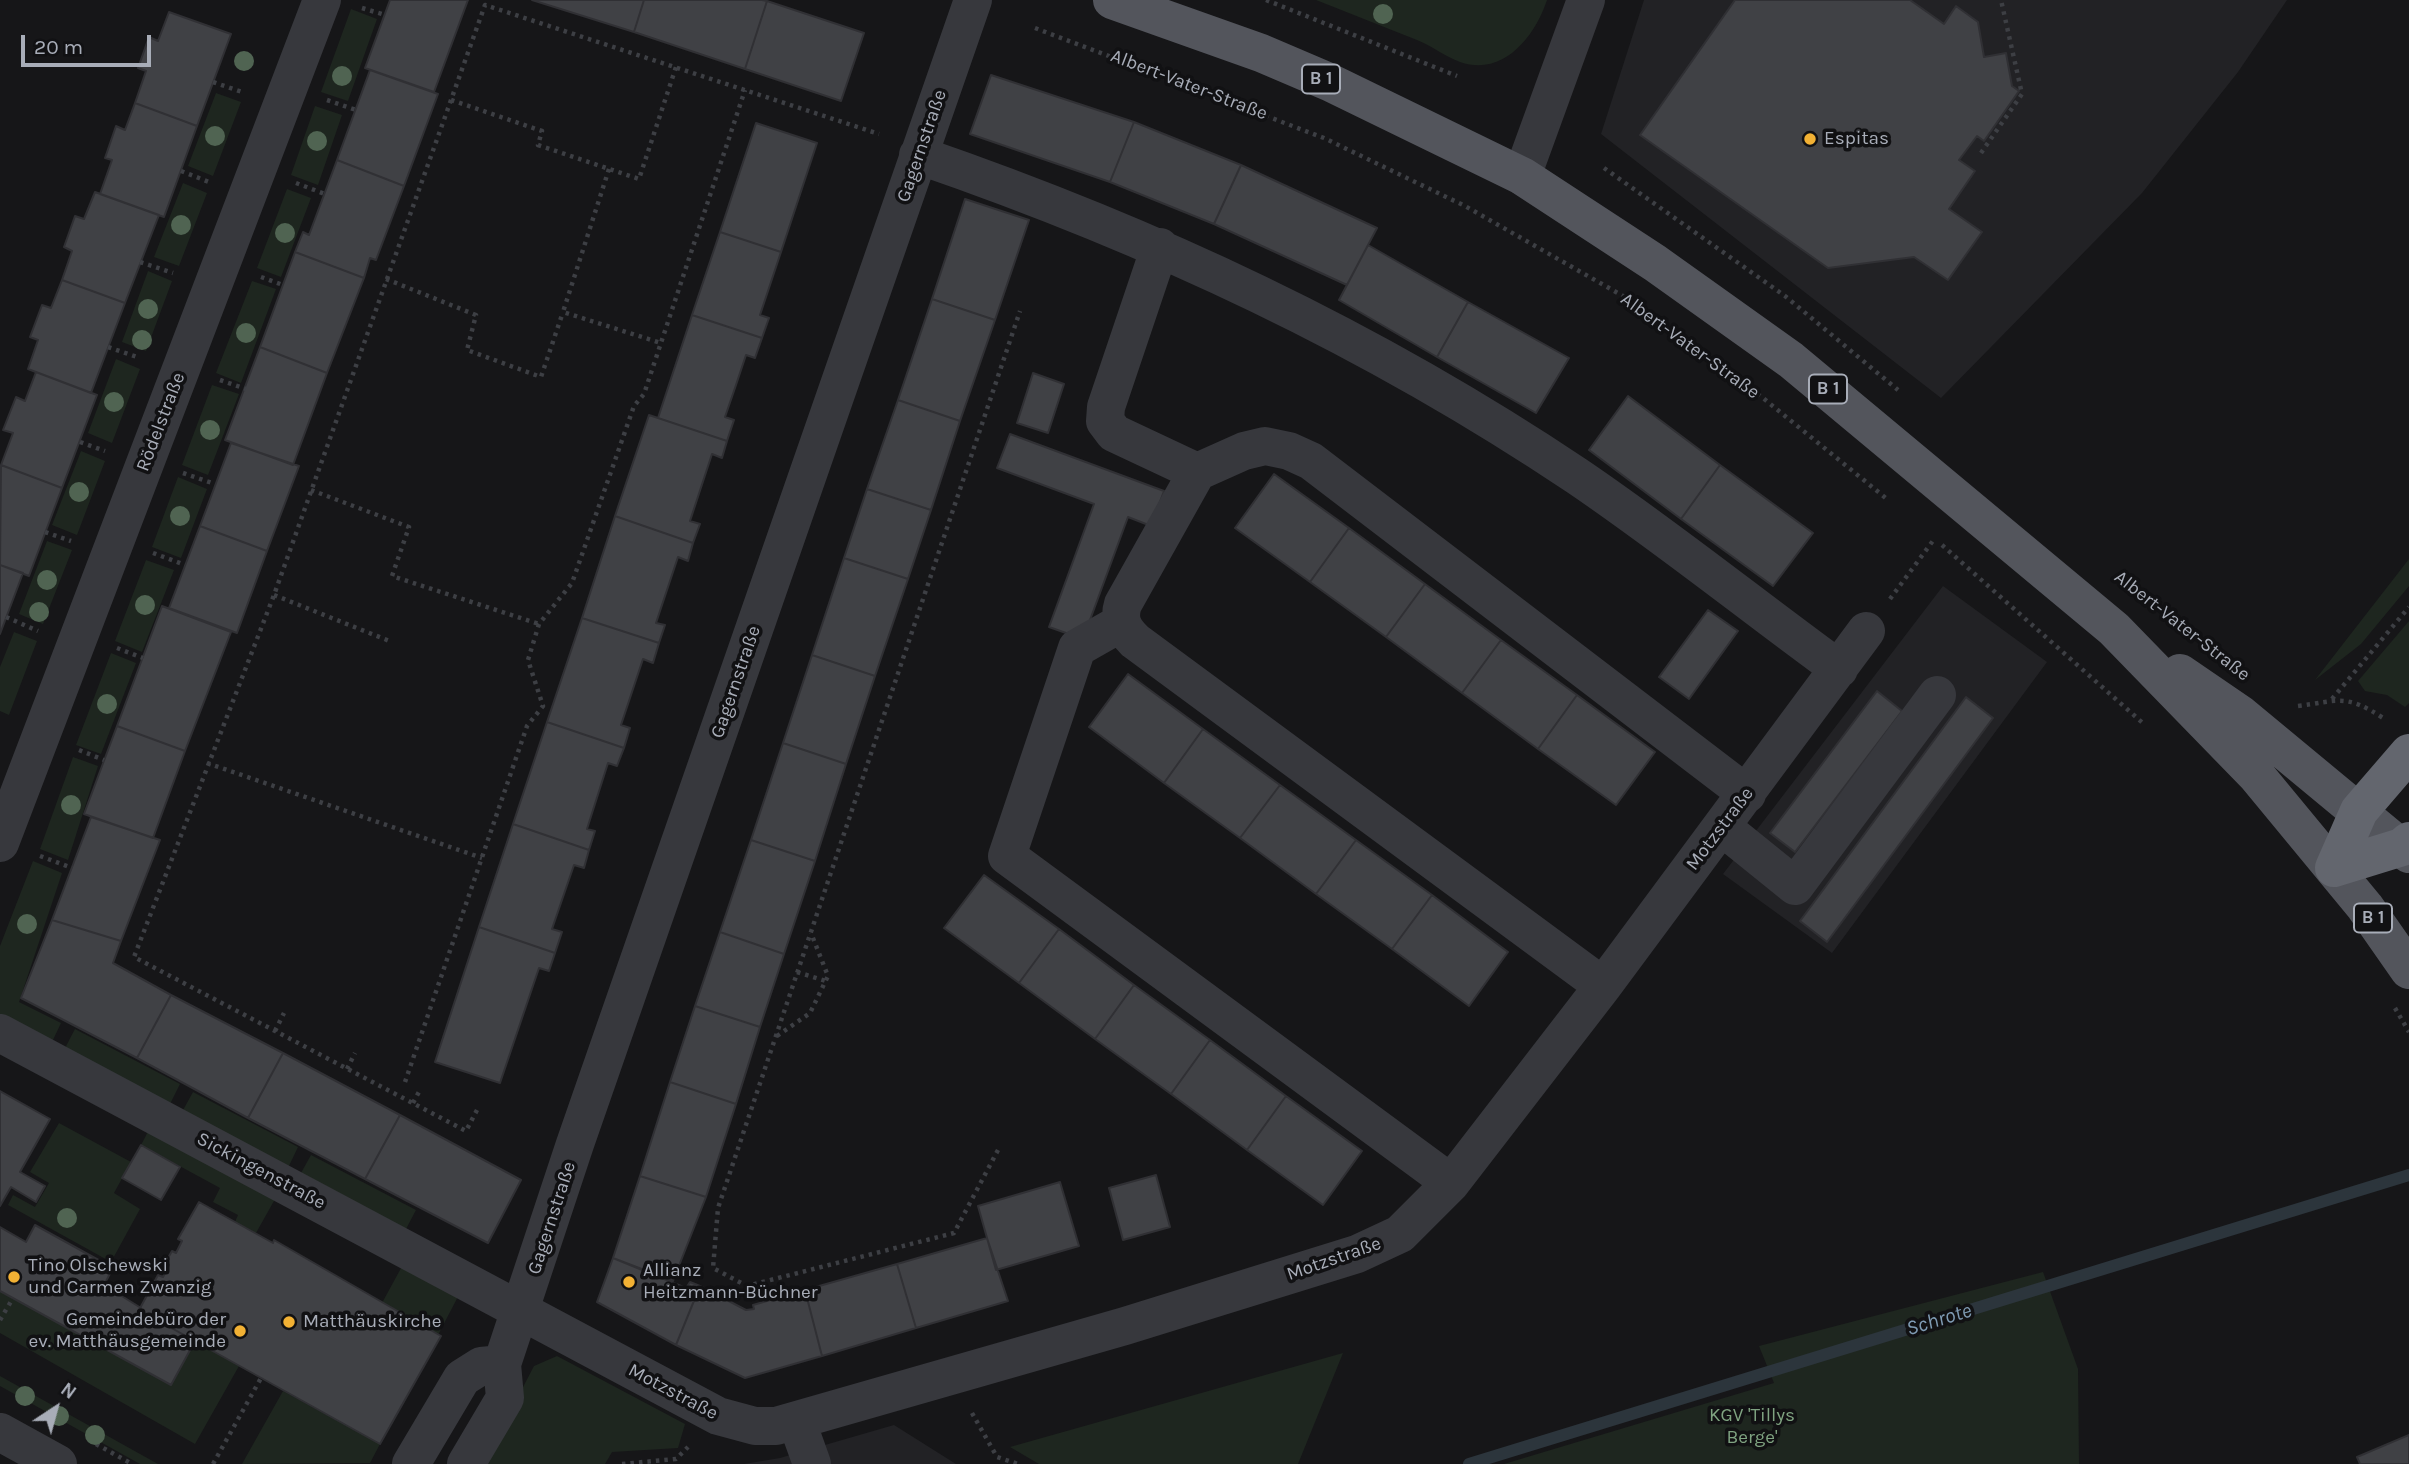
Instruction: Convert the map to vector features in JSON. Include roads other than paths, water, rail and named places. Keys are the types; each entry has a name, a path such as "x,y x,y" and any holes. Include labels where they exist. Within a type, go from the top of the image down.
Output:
{"highway":[{"path":"2334,868 2359,811 2409,753"},
{"path":"2334,868 2407,847"}],"main road":[{"name":"Albert-Vater-Straße","path":"1112,0 1261,53 1318,77 1396,112 1522,176 1655,263 1791,360 2114,629 2240,714 2407,847"},
{"name":"Albert-Vater-Straße","path":"2114,629 2254,773 2334,868 2409,970"}],"street":[{"name":"Rödelstraße","path":"15,848 322,0"},
{"name":"Gagernstraße","path":"466,1464 505,1398 502,1364 575,1144 973,0"},
{"path":"1522,176 1586,0"},
{"path":"918,155 1066,208 1160,247 1321,324 1504,429 1578,477 1839,669"},
{"path":"1160,247 1106,407 1105,419 1114,433 1197,472"},
{"path":"1603,986 1135,641 1121,622 1123,604 1197,472 1244,451 1265,446 1289,451 1311,461 1747,794"},
{"path":"1121,622 1077,648 1007,856 1451,1183"},
{"name":"Motzstraße","path":"521,1310 718,1416 755,1426 797,1422 952,1377 1357,1254 1400,1234 1451,1183 1603,986 1866,631"},
{"path":"1722,827 1795,886 1937,695"},
{"name":"Sickingenstraße","path":"0,1033 521,1310"},
{"path":"411,1464 462,1378 481,1366 502,1364"},
{"path":"797,1422 812,1464"},
{"path":"0,1432 58,1464"}],"waterway":[{"name":"Schrote","path":"1469,1464 2409,1175"}],"place":[{"name":"Espitas","path":"1810,139"},
{"name":"Tino Olschewski und Carmen Zwanzig","path":"14,1277"},
{"name":"Allianz Heitzmann-Büchner","path":"629,1282"},
{"name":"Matthäuskirche","path":"289,1322"},
{"name":"Gemeindebüro der ev. Matthäusgemeinde","path":"240,1331"}],"park label":[{"name":"KGV 'Tillys Berge'","path":"1752,1427"}]}
